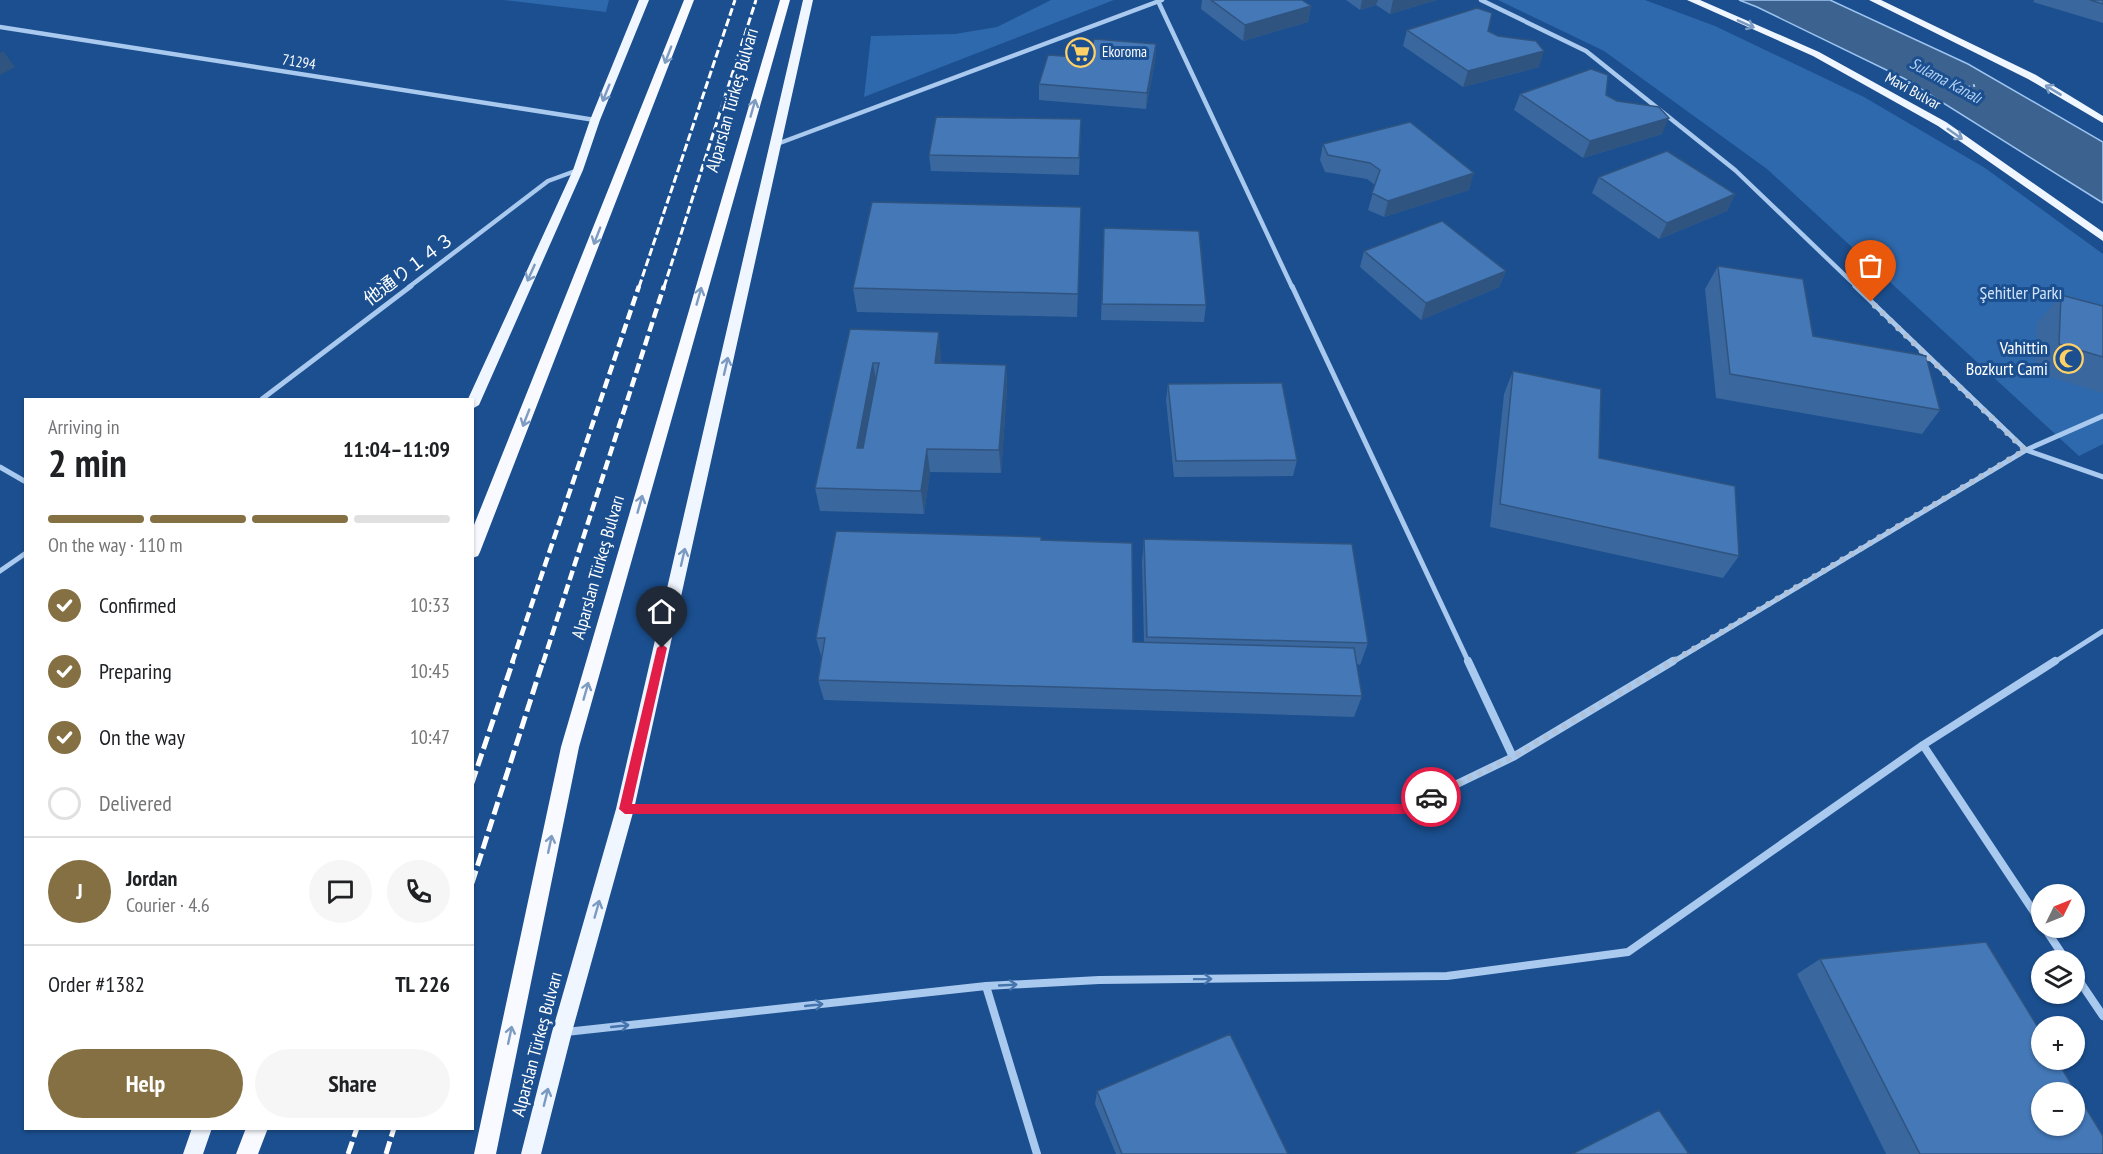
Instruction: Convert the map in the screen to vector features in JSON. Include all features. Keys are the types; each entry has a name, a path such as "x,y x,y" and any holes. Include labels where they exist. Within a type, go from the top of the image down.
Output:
{"highway":[{"path":"474,547 689,0"},
{"name":"Alparslan Türkeş Bulvarı","path":"484,1154 570,747 785,0"},
{"path":"247,1154 256,1130"}],"main road":[{"path":"474,401 578,170 595,120 644,0"},
{"name":"Alparslan Türkeş Bulvarı","path":"531,1154 562,1032 625,809 808,0"},
{"name":"Mavi Bulvar","path":"1692,0 1816,54 1942,124 2103,237"},
{"path":"1874,0 2032,77 2103,120"},
{"path":"193,1154 201,1130"}],"street":[{"path":"1481,0 1586,51 1735,170 2025,450 2103,477"},
{"path":"777,144 1160,1 1513,757"},
{"name":"71294","path":"0,27 595,120"},
{"name":"他通り１４３","path":"263,398 548,181 578,170"},
{"path":"625,809 1405,809 1513,757 2025,450 2103,416"},
{"path":"0,467 24,481"},
{"path":"0,571 24,554"},
{"path":"562,1032 986,986 1099,980 1447,976 1628,952 1923,745 2103,630"},
{"path":"1923,745 2031,907"},
{"path":"986,986 1037,1154"},
{"path":"2085,989 2103,1016"}],"path":[{"path":"1950,93 1983,83"}],"green space":[{"path":"503,0 609,0 606,12"},
{"path":"1051,0 1114,0 864,97 871,36 955,34 997,27"},
{"name":"Şehitler Parkı","path":"1498,0 1645,0 1715,26 1864,97 1985,168 2103,254 2103,444 2079,456 1767,169 1604,51"}],"water":[{"name":"Sulama Kanalı","path":"1739,0 1830,0 1968,64 2103,142 2103,203 1905,79"}],"building":[{"path":"1211,0 1302,0 1311,6 1245,25"},
{"path":"2090,0 2103,0 2103,4"},
{"path":"1477,8 1492,13 1488,31 1498,36 1536,41 1544,51 1468,71 1407,30"},
{"path":"1094,39 1156,44 1147,93 1039,84 1048,55 1090,58"},
{"path":"1591,69 1608,75 1606,95 1617,101 1659,107 1669,118 1590,141 1520,94"},
{"path":"936,117 1081,119 1079,158 929,155"},
{"path":"1410,122 1474,173 1388,201 1372,193 1380,170 1370,163 1328,155 1323,144"},
{"path":"1667,151 1735,194 1667,223 1599,177"},
{"path":"872,202 1081,207 1078,294 853,288"},
{"path":"1442,221 1506,271 1426,303 1364,251"},
{"path":"1104,228 1199,231 1206,305 1102,304"},
{"path":"1718,266 1803,279 1813,336 1926,356 1940,410 1730,374"},
{"path":"2061,295 2103,306 2103,357 2059,344"},
{"path":"850,329 939,332 935,363 1006,365 999,450 927,449 921,491 815,488","holes":["873,363 879,363 863,448 857,448"]},
{"path":"1513,371 1601,389 1599,458 1735,486 1739,556 1500,504"},
{"path":"1282,383 1297,460 1176,461 1168,384"},
{"path":"836,531 1041,537 1041,540 1132,543 1133,642 1354,648 1362,696 818,680 825,638 816,638"},
{"path":"1144,539 1352,544 1368,643 1147,637"},
{"path":"1986,942 2031,1016 2031,1070 2063,1070 2070,1082 2031,1082 2031,1136 2085,1136 2085,1107 2103,1136 2103,1154 1920,1154 1820,959"},
{"path":"1230,1034 1288,1154 1122,1154 1097,1091"},
{"path":"1659,1110 1689,1154 1572,1154"}],"railway":[{"path":"639,287 735,0"},
{"path":"664,287 756,0"},
{"path":"512,663 639,286"},
{"path":"543,663 664,286"},
{"path":"474,777 513,661"},
{"path":"474,877 543,661"},
{"path":"348,1154 356,1130"},
{"path":"386,1154 393,1130"}],"way so far":[{"path":"1431,797 1513,757 2025,450 1871,302"}],"place":[{"name":"Ekoroma","path":"1081,52"},
{"name":"Vahittin Bozkurt Cami","path":"2069,358"}],"route":[{"path":"662,648 625,809 1405,809 1431,797"}]}
